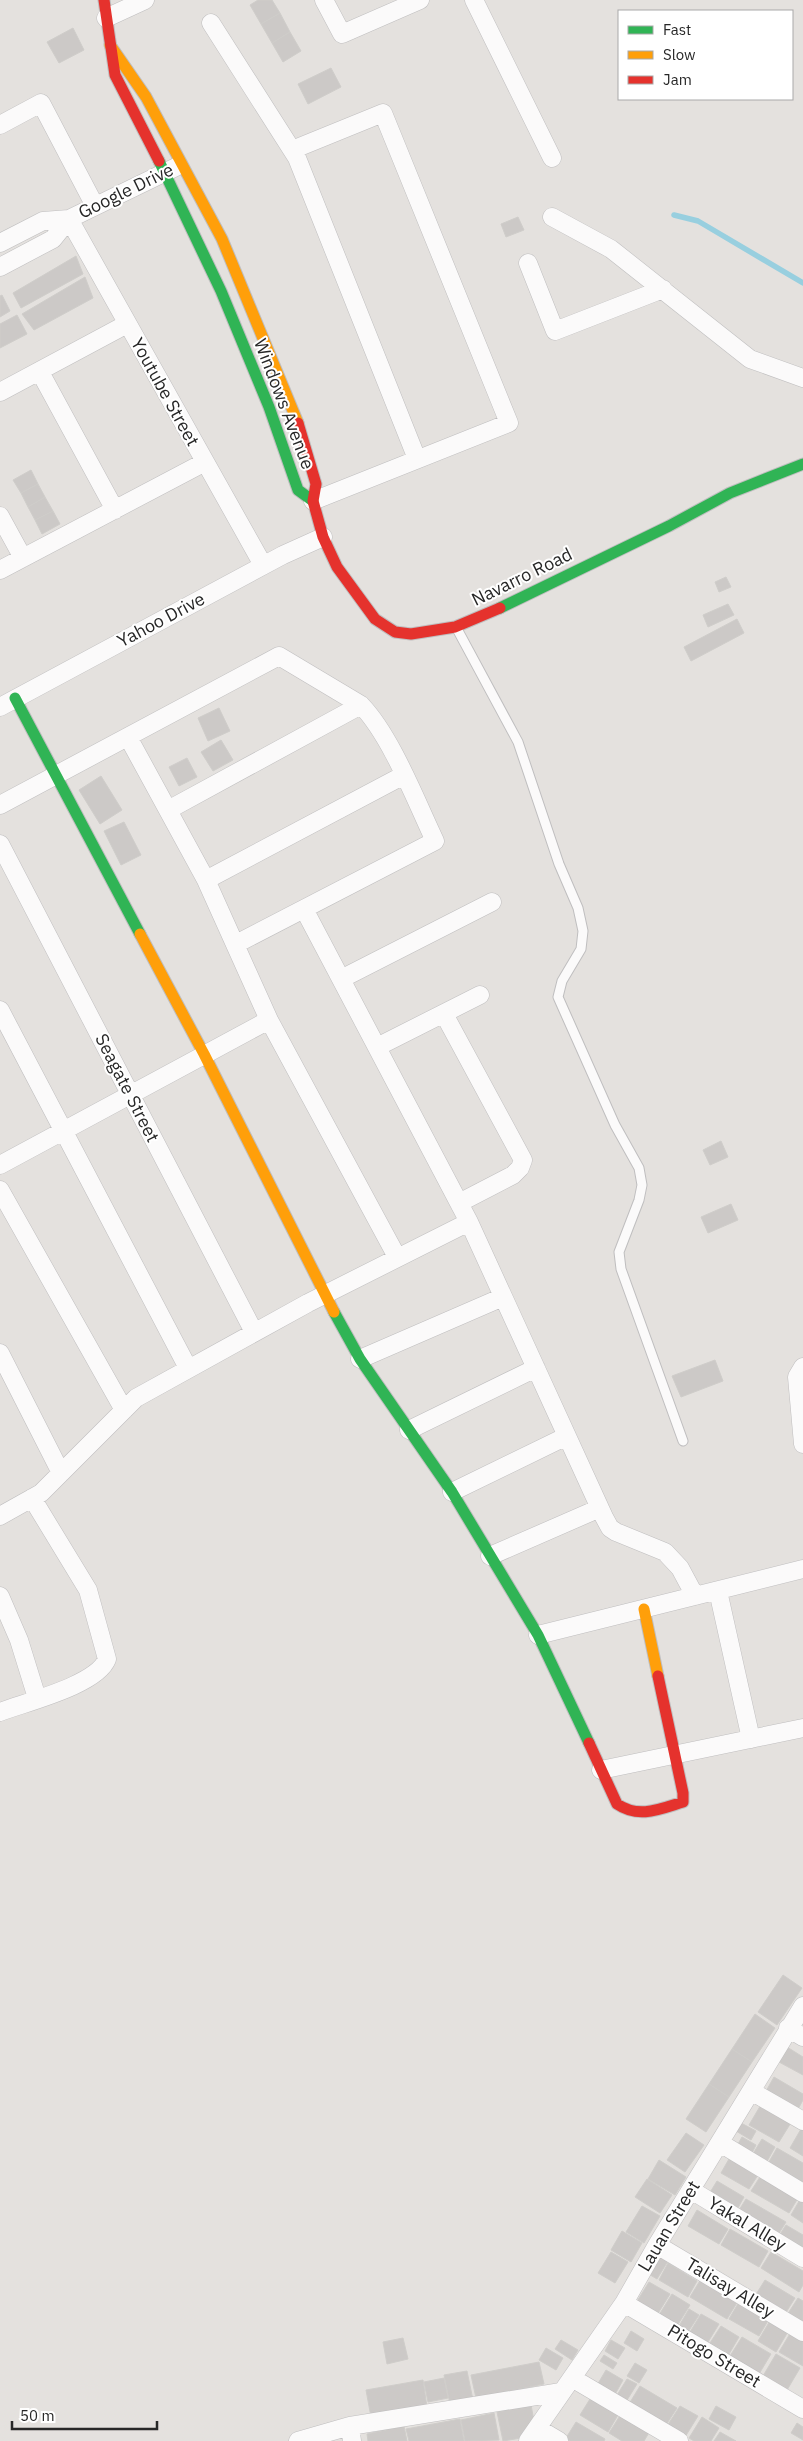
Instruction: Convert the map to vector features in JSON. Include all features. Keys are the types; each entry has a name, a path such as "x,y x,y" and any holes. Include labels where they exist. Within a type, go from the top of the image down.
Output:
{"street":[{"path":"104,0 110,45"},
{"path":"106,18 145,0"},
{"path":"324,0 342,34 420,0"},
{"path":"474,0 552,158"},
{"path":"211,23 292,150 416,459"},
{"name":"Windows Avenue","path":"110,45 142,89 222,239 297,419 316,484 313,501 298,490 269,407 221,291 165,172 115,75 110,45"},
{"path":"0,125 41,102 95,206"},
{"path":"292,150 383,113 510,423 313,501"},
{"name":"Google Drive","path":"0,243 44,221 69,218 183,163"},
{"path":"552,217 611,249 750,358 803,378"},
{"name":"Google Drive","path":"0,266 53,239 69,218"},
{"name":"Youtube Street","path":"69,218 263,565"},
{"path":"528,263 555,331 663,289"},
{"path":"0,392 127,324"},
{"path":"40,372 115,510"},
{"path":"0,570 205,462"},
{"name":"Navarro Road","path":"313,501 323,537 337,567 375,619 396,632 410,634 455,627 474,620 670,526 730,493 803,464"},
{"path":"0,516 23,558"},
{"name":"Yahoo Drive","path":"8,703 263,565 323,537"},
{"path":"0,805 279,656 360,705 371,716 404,775 435,841 236,944"},
{"path":"8,703 56,775 204,1054 324,1294 360,1360 452,1492 538,1635 617,1804 626,1812 639,1814 683,1802 644,1609"},
{"path":"168,810 360,705"},
{"path":"128,737 206,880 269,1020 397,1257"},
{"path":"206,880 404,775"},
{"name":"Seagate Street","path":"0,844 254,1332"},
{"path":"341,979 492,902"},
{"path":"304,909 469,1222 610,1528 665,1552 680,1568 696,1596"},
{"path":"377,1047 480,994"},
{"path":"0,1010 188,1368"},
{"path":"444,1014 523,1160 520,1168 513,1175 459,1203"},
{"path":"0,1165 269,1020"},
{"path":"0,1190 124,1410"},
{"path":"0,1516 32,1498 61,1473 136,1398 324,1294 469,1222"},
{"path":"360,1360 503,1298"},
{"path":"0,1353 61,1473"},
{"path":"803,1367 797,1377 802,1409 803,1444"},
{"path":"409,1430 536,1368"},
{"path":"452,1492 566,1436"},
{"path":"0,1712 83,1681 104,1666 107,1659 88,1590 32,1498"},
{"path":"490,1556 600,1508"},
{"path":"538,1635 803,1569"},
{"path":"718,1590 751,1739"},
{"path":"0,1596 19,1640 37,1698"},
{"path":"601,1770 803,1728"},
{"name":"Lauan Street","path":"532,2435 624,2303 656,2245 751,2091 796,2033 803,2007"},
{"path":"751,2091 803,2121"},
{"path":"720,2143 803,2193"},
{"name":"Yakal Alley","path":"691,2190 803,2258"},
{"name":"Talisay Alley","path":"656,2245 803,2332"},
{"name":"Pitogo Street","path":"624,2303 803,2409"},
{"path":"298,2441 351,2434 566,2385 679,2441"},
{"path":"532,2435 559,2441"}],"lane":[{"path":"455,627 518,742 559,864 578,908 584,930 581,949 562,981 558,997 614,1125 639,1168 642,1185 639,1200 619,1252 622,1269 683,1441"}],"building":[{"path":"258,0 272,0 280,13 261,24 250,5"},
{"path":"280,13 290,32 272,43 261,24"},
{"path":"73,28 84,50 59,63 47,42"},
{"path":"290,32 301,51 283,62 272,43"},
{"path":"331,68 341,87 308,104 298,84"},
{"path":"518,217 524,230 506,237 501,224"},
{"path":"76,256 83,274 21,308 13,293"},
{"path":"85,277 93,298 34,330 22,314"},
{"path":"2,295 10,311 0,317 0,296"},
{"path":"17,315 27,334 0,348 0,324"},
{"path":"31,470 38,484 21,493 13,480"},
{"path":"38,484 45,497 28,507 21,493"},
{"path":"45,497 53,511 35,520 28,507"},
{"path":"53,511 60,524 42,534 35,520"},
{"path":"726,577 731,587 719,592 715,582"},
{"path":"728,604 734,615 708,627 703,615"},
{"path":"737,619 744,633 691,661 684,647"},
{"path":"219,708 230,731 208,741 198,718"},
{"path":"221,740 233,760 213,771 201,752"},
{"path":"187,758 197,777 179,786 169,767"},
{"path":"101,776 122,810 100,824 79,790"},
{"path":"124,822 141,855 121,865 104,831"},
{"path":"721,1141 728,1157 710,1165 703,1150"},
{"path":"731,1204 738,1220 708,1233 701,1217"},
{"path":"715,1360 723,1381 681,1397 672,1376"},
{"path":"783,1975 802,1988 777,2025 758,2012"},
{"path":"755,2014 775,2028 752,2062 732,2049"},
{"path":"787,2047 803,2057 803,2075 779,2062"},
{"path":"732,2049 752,2062 729,2097 709,2084"},
{"path":"774,2077 803,2094 803,2100 797,2111 765,2093"},
{"path":"709,2084 729,2097 706,2132 686,2119"},
{"path":"762,2103 792,2121 779,2142 749,2125"},
{"path":"741,2123 756,2131 751,2140 736,2131"},
{"path":"801,2129 803,2130 803,2156 790,2148"},
{"path":"686,2133 704,2145 685,2172 667,2160"},
{"path":"742,2137 756,2145 750,2157 735,2149"},
{"path":"762,2139 775,2147 765,2165 751,2157"},
{"path":"777,2148 803,2163 803,2188 766,2167"},
{"path":"729,2159 758,2175 749,2189 721,2173"},
{"path":"659,2160 686,2177 675,2195 648,2179"},
{"path":"760,2177 798,2198 789,2213 751,2191"},
{"path":"647,2179 672,2195 660,2213 635,2197"},
{"path":"717,2181 744,2197 734,2215 706,2199"},
{"path":"801,2198 803,2199 803,2223 791,2215"},
{"path":"746,2199 786,2222 776,2238 736,2215"},
{"path":"642,2206 660,2216 644,2243 626,2232"},
{"path":"697,2210 728,2229 719,2244 688,2226"},
{"path":"786,2225 803,2235 803,2254 777,2239"},
{"path":"730,2229 768,2251 759,2267 721,2245"},
{"path":"622,2231 642,2243 631,2262 611,2250"},
{"path":"611,2252 628,2262 615,2283 598,2273"},
{"path":"771,2252 803,2271 803,2285 799,2292 761,2268"},
{"path":"658,2255 668,2261 657,2279 647,2273"},
{"path":"668,2263 697,2281 688,2297 659,2280"},
{"path":"701,2279 738,2301 727,2319 690,2297"},
{"path":"765,2280 795,2298 785,2314 755,2296"},
{"path":"649,2282 670,2294 657,2315 636,2303"},
{"path":"672,2294 690,2305 677,2326 659,2315"},
{"path":"798,2298 803,2301 803,2325 787,2315"},
{"path":"739,2302 769,2319 759,2336 729,2319"},
{"path":"689,2309 699,2315 688,2332 679,2326"},
{"path":"701,2314 719,2324 708,2342 690,2332"},
{"path":"771,2319 789,2330 776,2352 758,2341"},
{"path":"721,2326 739,2337 729,2354 710,2343"},
{"path":"631,2331 644,2339 637,2351 624,2343"},
{"path":"791,2332 803,2339 803,2366 779,2352"},
{"path":"742,2337 771,2354 759,2374 730,2356"},
{"path":"403,2338 408,2359 387,2364 383,2342"},
{"path":"561,2340 578,2350 572,2360 555,2349"},
{"path":"611,2340 625,2348 618,2359 605,2351"},
{"path":"546,2348 563,2358 556,2370 539,2360"},
{"path":"776,2354 800,2368 787,2390 763,2376"},
{"path":"604,2355 617,2363 613,2369 600,2361"},
{"path":"539,2362 544,2384 476,2398 471,2375"},
{"path":"635,2363 647,2370 639,2383 627,2376"},
{"path":"606,2370 623,2380 613,2398 596,2387"},
{"path":"467,2371 473,2400 450,2404 444,2375"},
{"path":"444,2378 448,2398 428,2402 424,2382"},
{"path":"627,2379 637,2384 624,2405 614,2400"},
{"path":"423,2380 427,2407 371,2417 366,2390"},
{"path":"640,2386 677,2408 666,2425 629,2404"},
{"path":"590,2399 618,2415 608,2432 580,2415"},
{"path":"531,2405 534,2421 527,2437 503,2441 497,2412"},
{"path":"680,2406 698,2416 685,2437 667,2426"},
{"path":"716,2406 736,2417 729,2430 709,2419"},
{"path":"494,2413 499,2440 465,2441 461,2420"},
{"path":"621,2414 650,2431 644,2441 622,2441 609,2433"},
{"path":"702,2417 719,2428 711,2441 694,2441 689,2438"},
{"path":"460,2419 464,2441 409,2441 406,2429"},
{"path":"576,2422 605,2439 604,2441 570,2441 566,2438"},
{"path":"797,2423 803,2427 803,2440 791,2433"},
{"path":"404,2426 407,2441 368,2441 367,2434"},
{"path":"720,2432 736,2441 714,2441"}],"waterway":[{"path":"674,215 698,221 803,283"}],"traffic: fast":[{"path":"159,161 221,291 269,407 298,490 313,501"},
{"path":"500,608 669,526 730,493 803,464"},
{"path":"15,698 140,934"},
{"path":"334,1312 360,1359 452,1492 538,1635 589,1743"}],"traffic: slow":[{"path":"110,45 146,97 222,239 298,423"},
{"path":"140,934 204,1054 334,1312"},
{"path":"644,1609 658,1676"}],"traffic: jam":[{"path":"104,0 115,75 159,161"},
{"path":"298,423 316,484 313,501 323,537 337,567 375,619 395,632 411,634 455,627 500,608"},
{"path":"589,1743 617,1804 625,1809 641,1812 658,1810 683,1802 683,1793 658,1676"}]}
